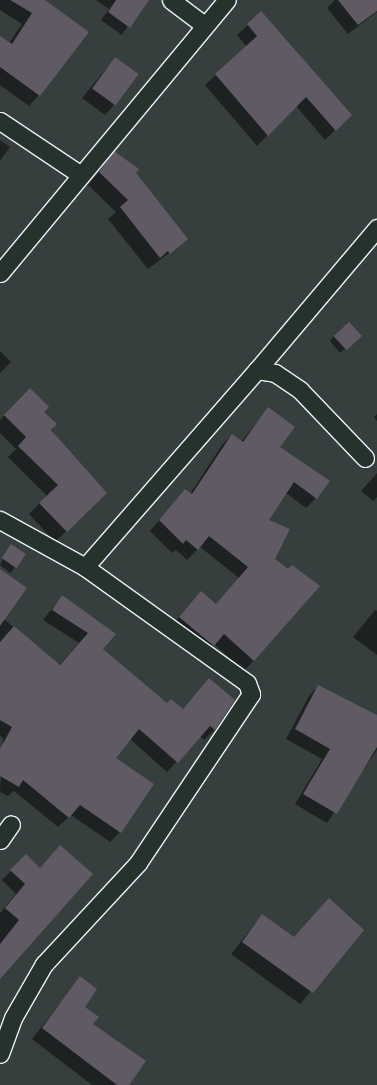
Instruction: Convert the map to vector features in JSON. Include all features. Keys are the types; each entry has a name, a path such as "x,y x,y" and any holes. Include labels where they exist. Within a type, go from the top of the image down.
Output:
{"street":[{"path":"171,0 204,25"},
{"path":"0,273 204,25 227,0"},
{"path":"0,121 81,175"},
{"path":"84,567 257,370 377,228"},
{"path":"257,370 275,374 300,390 365,458"},
{"path":"0,520 84,567 247,683 251,694 138,863 44,964 13,1018 0,1054"},
{"path":"0,840 11,824"}],"building":[{"path":"10,0 45,0 89,32 40,96 0,67 0,36 12,44 32,13"},
{"path":"116,0 149,0 130,28 108,12"},
{"path":"338,0 377,0 377,11 358,25"},
{"path":"261,11 352,115 336,131 306,97 268,136 215,74 257,36 247,24"},
{"path":"115,57 138,74 116,106 92,89"},
{"path":"114,151 139,169 136,173 188,239 170,254 168,251 160,258 120,207 128,200 99,172"},
{"path":"349,322 362,336 347,350 334,336"},
{"path":"30,388 49,407 44,412 57,424 51,430 107,493 67,532 39,503 58,485 18,446 26,437 4,415"},
{"path":"268,407 295,427 280,447 330,481 317,499 294,482 269,520 290,529 275,559 288,569 292,565 320,586 254,661 224,634 214,646 179,617 201,591 216,604 248,567 209,536 198,550 186,540 183,544 159,520 185,489 192,494 232,434 243,442"},
{"path":"11,544 26,554 16,568 1,558"},
{"path":"0,569 27,588 0,626"},
{"path":"62,595 116,634 103,649 167,703 171,699 183,709 209,678 235,700 215,730 210,726 178,763 139,729 116,758 154,784 121,833 80,805 69,818 23,780 19,787 0,776 0,749 12,727 0,720 0,642 14,626 60,665 88,633 52,610"},
{"path":"318,685 377,715 377,747 337,814 303,794 330,749 295,729"},
{"path":"60,845 93,874 0,979 0,944 19,920 5,908 25,884 10,870 26,854 40,868"},
{"path":"329,898 364,930 313,993 242,942 262,914 294,937"},
{"path":"80,976 97,989 85,1007 99,1017 93,1024 146,1061 129,1085 117,1085 42,1028"}]}
